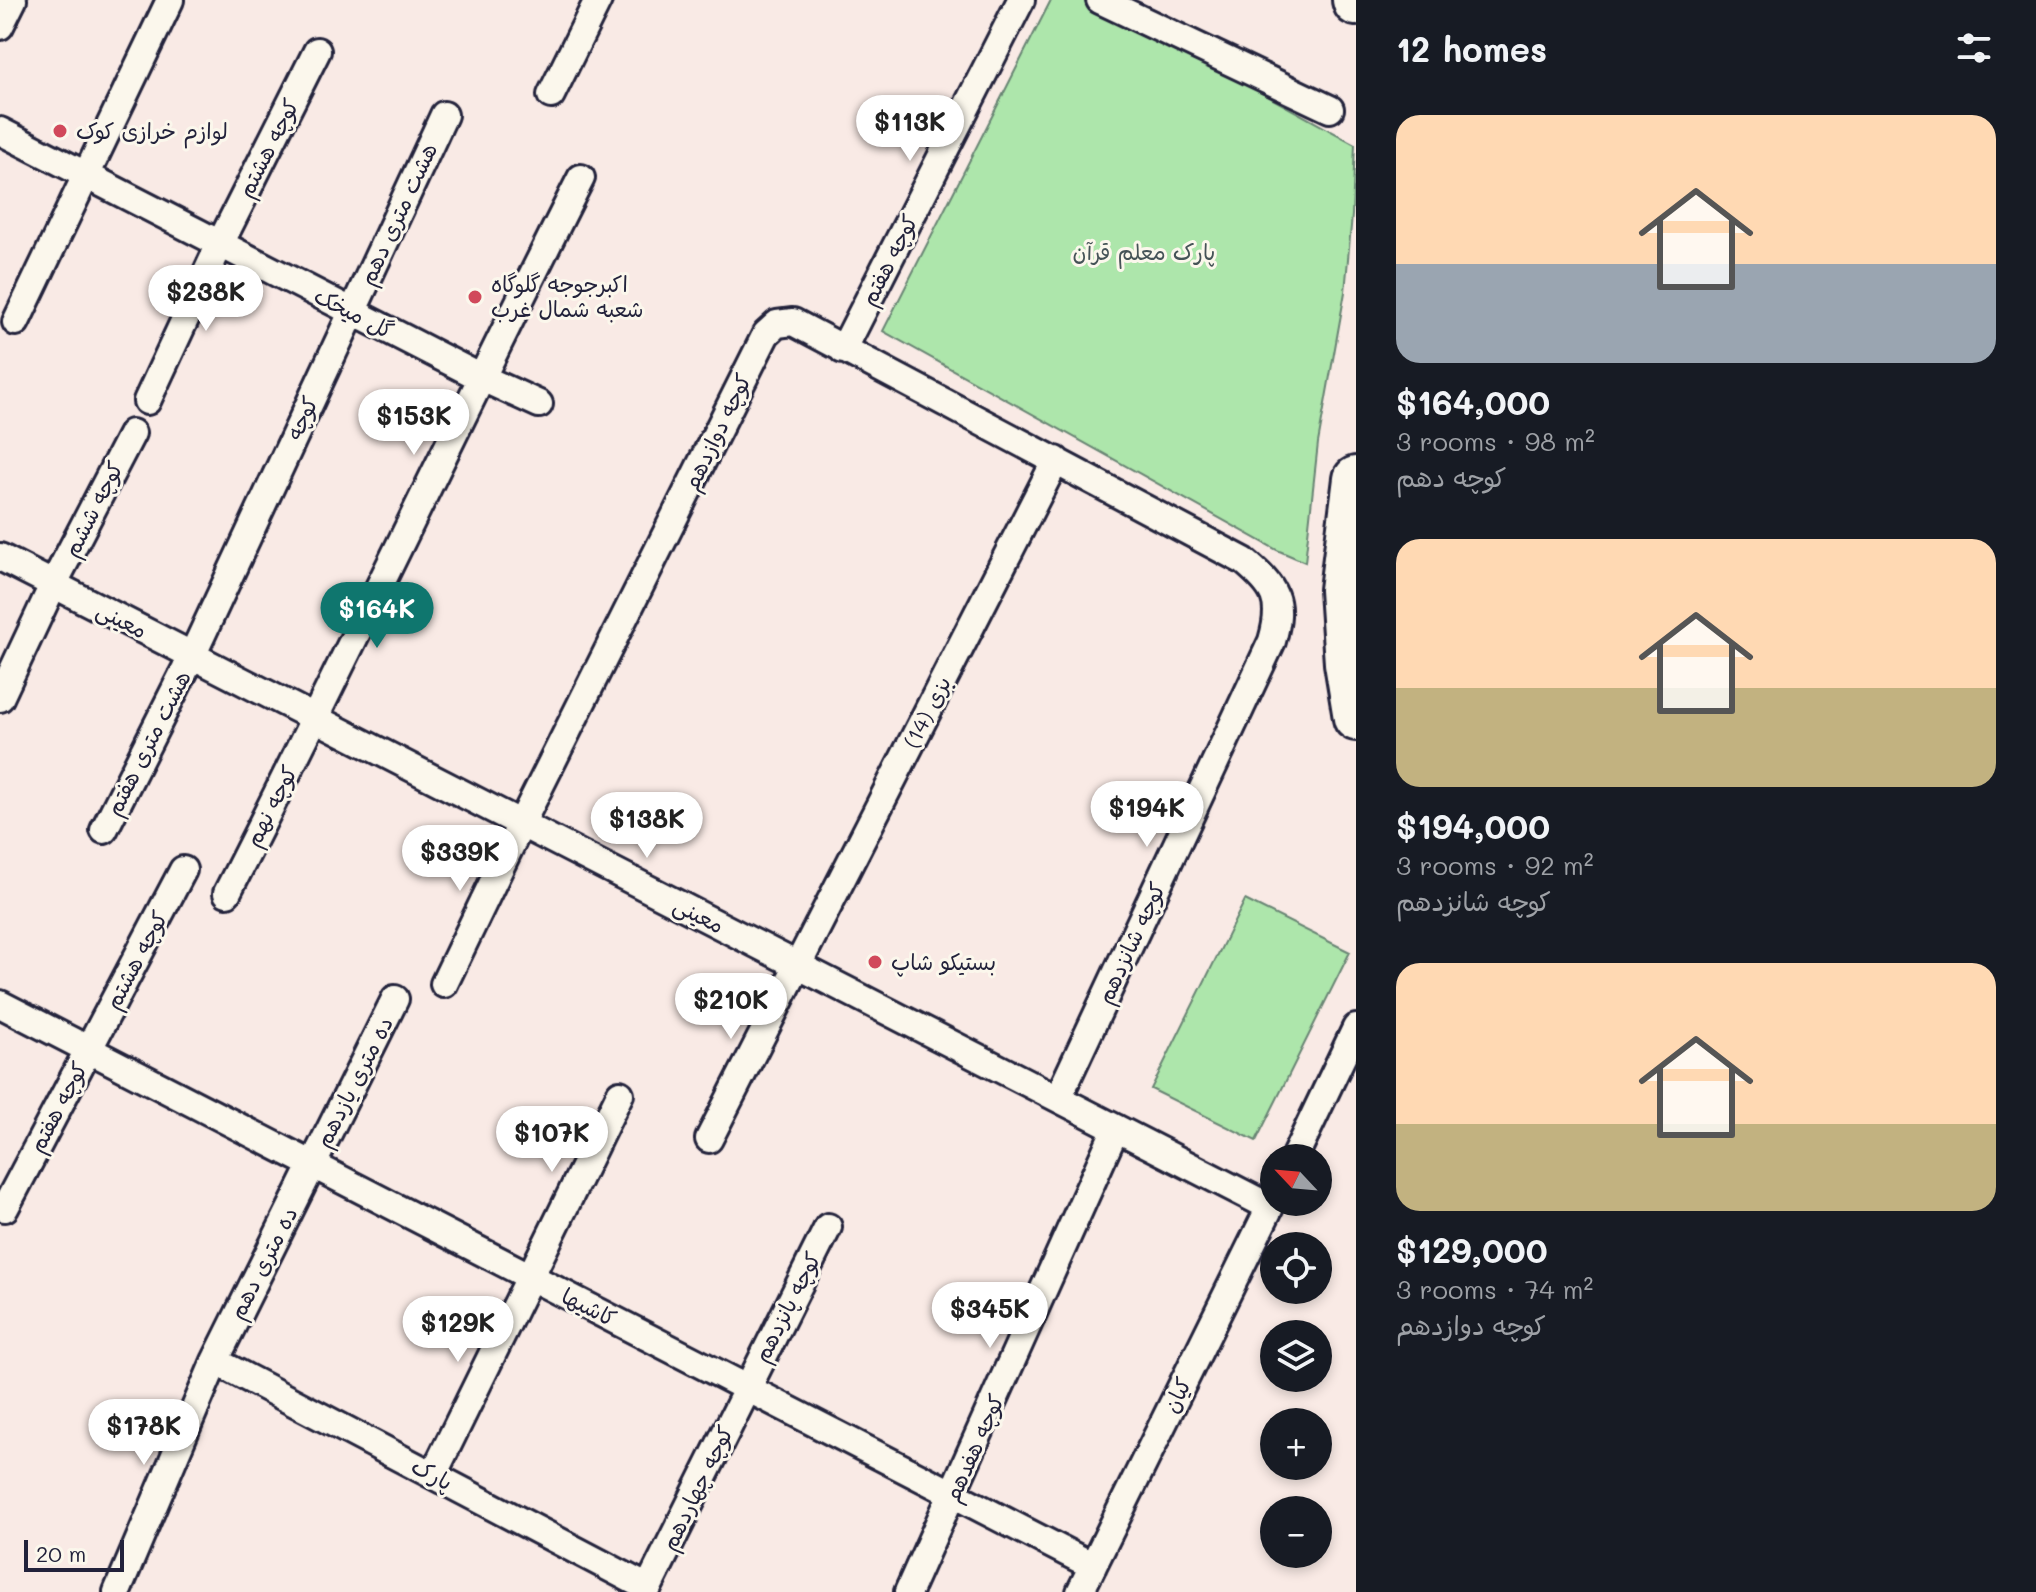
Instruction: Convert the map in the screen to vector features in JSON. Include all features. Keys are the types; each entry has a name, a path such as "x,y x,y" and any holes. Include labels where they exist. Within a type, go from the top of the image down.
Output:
{"highway":[{"path":"1356,479 1342,590 1347,663 1356,718"}],"street":[{"path":"0,26 13,0"},
{"path":"16,322 170,0"},
{"path":"551,95 598,0"},
{"name":"کوچه هفتم","path":"843,350 1021,0"},
{"path":"1100,0 1330,109"},
{"name":"کوچه هشتم","path":"220,244 317,51"},
{"name":"هشت متری دهم","path":"352,312 444,115"},
{"name":"گل میخک","path":"0,131 480,377 539,404"},
{"path":"480,377 581,178"},
{"path":"147,401 220,244"},
{"name":"کوچه","path":"192,656 352,312"},
{"name":"کوچه دوازدهم","path":"521,824 766,334 777,324 793,322 1244,561 1268,582 1278,611"},
{"name":"کوچه نهم","path":"227,893 315,719 480,377"},
{"name":"کوچه ششم","path":"0,698 53,585 132,433"},
{"name":"بزی (14)","path":"709,1139 1056,460"},
{"name":"معینی","path":"0,557 1116,1128 1260,1197"},
{"name":"کوچه شانزدهم","path":"1058,1098 1272,641 1278,611"},
{"name":"هشت متری هفتم","path":"104,830 192,656"},
{"path":"444,984 521,824"},
{"name":"کوچه هشتم","path":"89,1050 183,870"},
{"name":"ده متری یازدهم","path":"313,1165 395,999"},
{"name":"کاشیها","path":"0,1004 1093,1566"},
{"path":"1301,1144 1356,1028"},
{"name":"کوچه هفتم","path":"5,1208 89,1050"},
{"path":"433,1475 620,1094"},
{"name":"کوچه هفدهم","path":"908,1592 1116,1128"},
{"name":"ده متری دهم","path":"117,1592 215,1361 313,1165"},
{"name":"کیان","path":"1080,1592 1266,1216"},
{"name":"کوچه پانزدهم","path":"747,1388 828,1227"},
{"name":"پارک","path":"215,1361 648,1588"},
{"name":"کوچه چهاردهم","path":"648,1588 747,1388"}],"green space":[{"name":"پارک معلم قرآن","path":"1051,0 1092,0 1355,144 1345,292 1318,443 1305,562 1277,550 883,331"},
{"path":"1245,900 1350,952 1256,1141 1151,1089"}],"place":[{"name":"لوازم خرازی کوک","path":"60,131"},
{"name":"اکبرجوجه گلوگاه شعبه شمال غرب","path":"475,297"},
{"name":"بستیکو شاپ","path":"875,962"}]}
